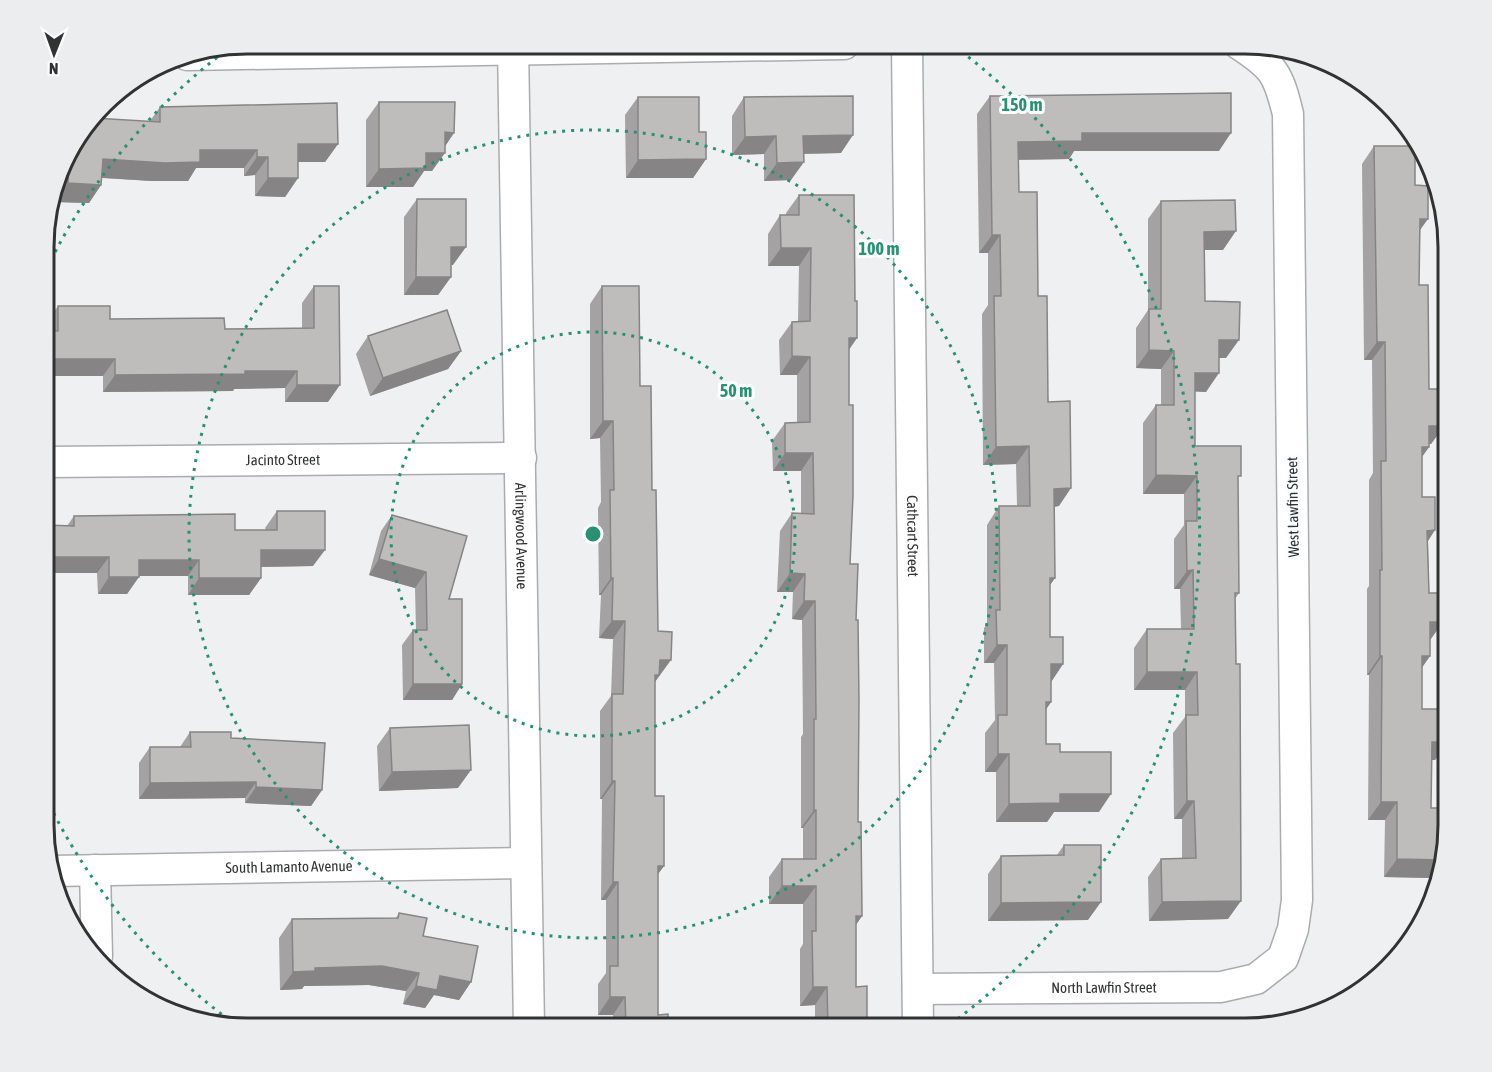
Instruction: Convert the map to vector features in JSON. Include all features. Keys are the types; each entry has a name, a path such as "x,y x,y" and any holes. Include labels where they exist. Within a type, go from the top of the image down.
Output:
{"street":[{"name":"Arlingwood Avenue","path":"513,54 528,1018"},
{"name":"Cathcart Street","path":"907,54 918,1018"},
{"name":"West Lawfin Street","path":"1254,54 1264,61 1280,82 1288,114 1297,900 1293,929 1283,958"},
{"name":"Jacinto Street","path":"54,462 521,458"},
{"name":"South Lamanto Avenue","path":"60,871 526,863"},
{"path":"95,870 97,945"},
{"name":"North Lawfin Street","path":"918,989 1221,987 1256,978 1283,958"}],"building":[{"path":"1231,93 1231,133 1082,133 1082,141 1018,142 1019,192 1037,192 1038,296 1047,296 1048,402 1070,401 1071,488 1054,489 1055,578 1050,578 1050,637 1063,637 1063,664 1051,664 1051,702 1046,702 1046,744 1060,744 1060,752 1111,752 1111,794 1060,794 1060,803 1009,804 1009,754 998,754 998,715 1007,715 1007,645 997,645 996,610 1000,610 999,506 1030,506 1029,446 996,447 994,296 1001,296 1000,235 992,235 990,96"},
{"path":"853,96 853,135 803,136 804,162 777,163 776,136 745,137 744,97"},
{"path":"638,97 699,97 699,132 706,132 706,159 638,160"},
{"path":"379,102 455,102 454,133 445,132 445,153 426,153 426,168 379,169"},
{"path":"337,103 338,144 298,144 298,178 268,178 268,157 257,157 257,150 200,150 200,162 165,163 103,159 101,185 68,183 68,175 80,150 103,119 160,122 160,107"},
{"path":"1374,146 1410,146 1415,156 1415,185 1428,186 1428,219 1420,219 1419,285 1428,285 1429,389 1438,389 1438,426 1429,426 1429,447 1422,447 1422,497 1435,497 1435,530 1427,531 1429,593 1438,593 1438,622 1430,622 1430,656 1422,656 1422,709 1438,709 1438,742 1432,742 1431,808 1438,808 1438,838 1435,860 1397,859 1397,802 1381,802 1380,570 1382,570 1381,461 1386,461 1385,342 1377,342"},
{"path":"799,195 854,195 857,338 849,338 849,405 853,405 850,564 858,564 856,620 858,620 859,701 858,822 861,822 862,916 856,916 856,987 867,986 867,1018 828,1018 827,987 813,987 812,931 816,931 816,886 782,886 782,859 816,859 816,810 814,810 815,601 804,601 805,574 790,573 792,513 814,514 813,453 785,453 785,423 810,422 810,357 792,356 792,322 810,321 811,248 781,248 780,215 799,215"},
{"path":"417,199 466,199 466,247 451,247 451,277 416,277"},
{"path":"1235,200 1236,231 1204,232 1205,301 1240,302 1239,340 1219,340 1219,373 1195,373 1195,446 1241,446 1241,476 1238,476 1239,593 1235,593 1236,664 1240,664 1241,901 1162,902 1161,859 1196,858 1194,801 1187,801 1186,715 1198,715 1197,672 1147,672 1147,629 1194,629 1193,570 1187,571 1186,521 1197,521 1197,476 1156,475 1156,405 1174,405 1174,351 1149,350 1149,309 1161,309 1161,201"},
{"path":"314,286 339,286 340,385 297,385 297,371 245,371 245,374 115,375 115,359 54,359 54,331 58,331 58,306 110,306 110,319 224,318 225,329 314,328"},
{"path":"602,286 639,286 640,386 651,386 652,490 656,490 658,631 672,632 671,660 660,660 659,675 655,675 655,796 664,796 664,866 658,866 658,1015 668,1014 668,1018 626,1018 625,997 610,997 610,966 618,966 618,882 613,882 615,781 612,781 612,694 623,694 625,621 612,621 610,490 614,490 613,421 603,421"},
{"path":"447,310 461,351 383,378 368,336"},
{"path":"277,511 325,511 325,550 261,550 261,578 199,578 199,560 139,560 139,577 109,577 109,557 54,557 54,525 74,526 74,516 235,514 235,530 277,530"},
{"path":"392,515 467,536 449,599 462,599 462,684 413,684 413,630 427,630 426,572 379,559"},
{"path":"469,725 471,770 392,772 390,728"},
{"path":"190,732 231,732 231,738 325,743 322,790 256,787 256,782 150,783 150,747 191,747"},
{"path":"1064,845 1101,845 1101,902 1001,903 1001,856 1064,855"},
{"path":"399,913 427,918 423,936 478,946 471,982 440,976 437,990 416,986 419,973 382,966 315,968 315,971 293,972 292,919 398,918"}]}
